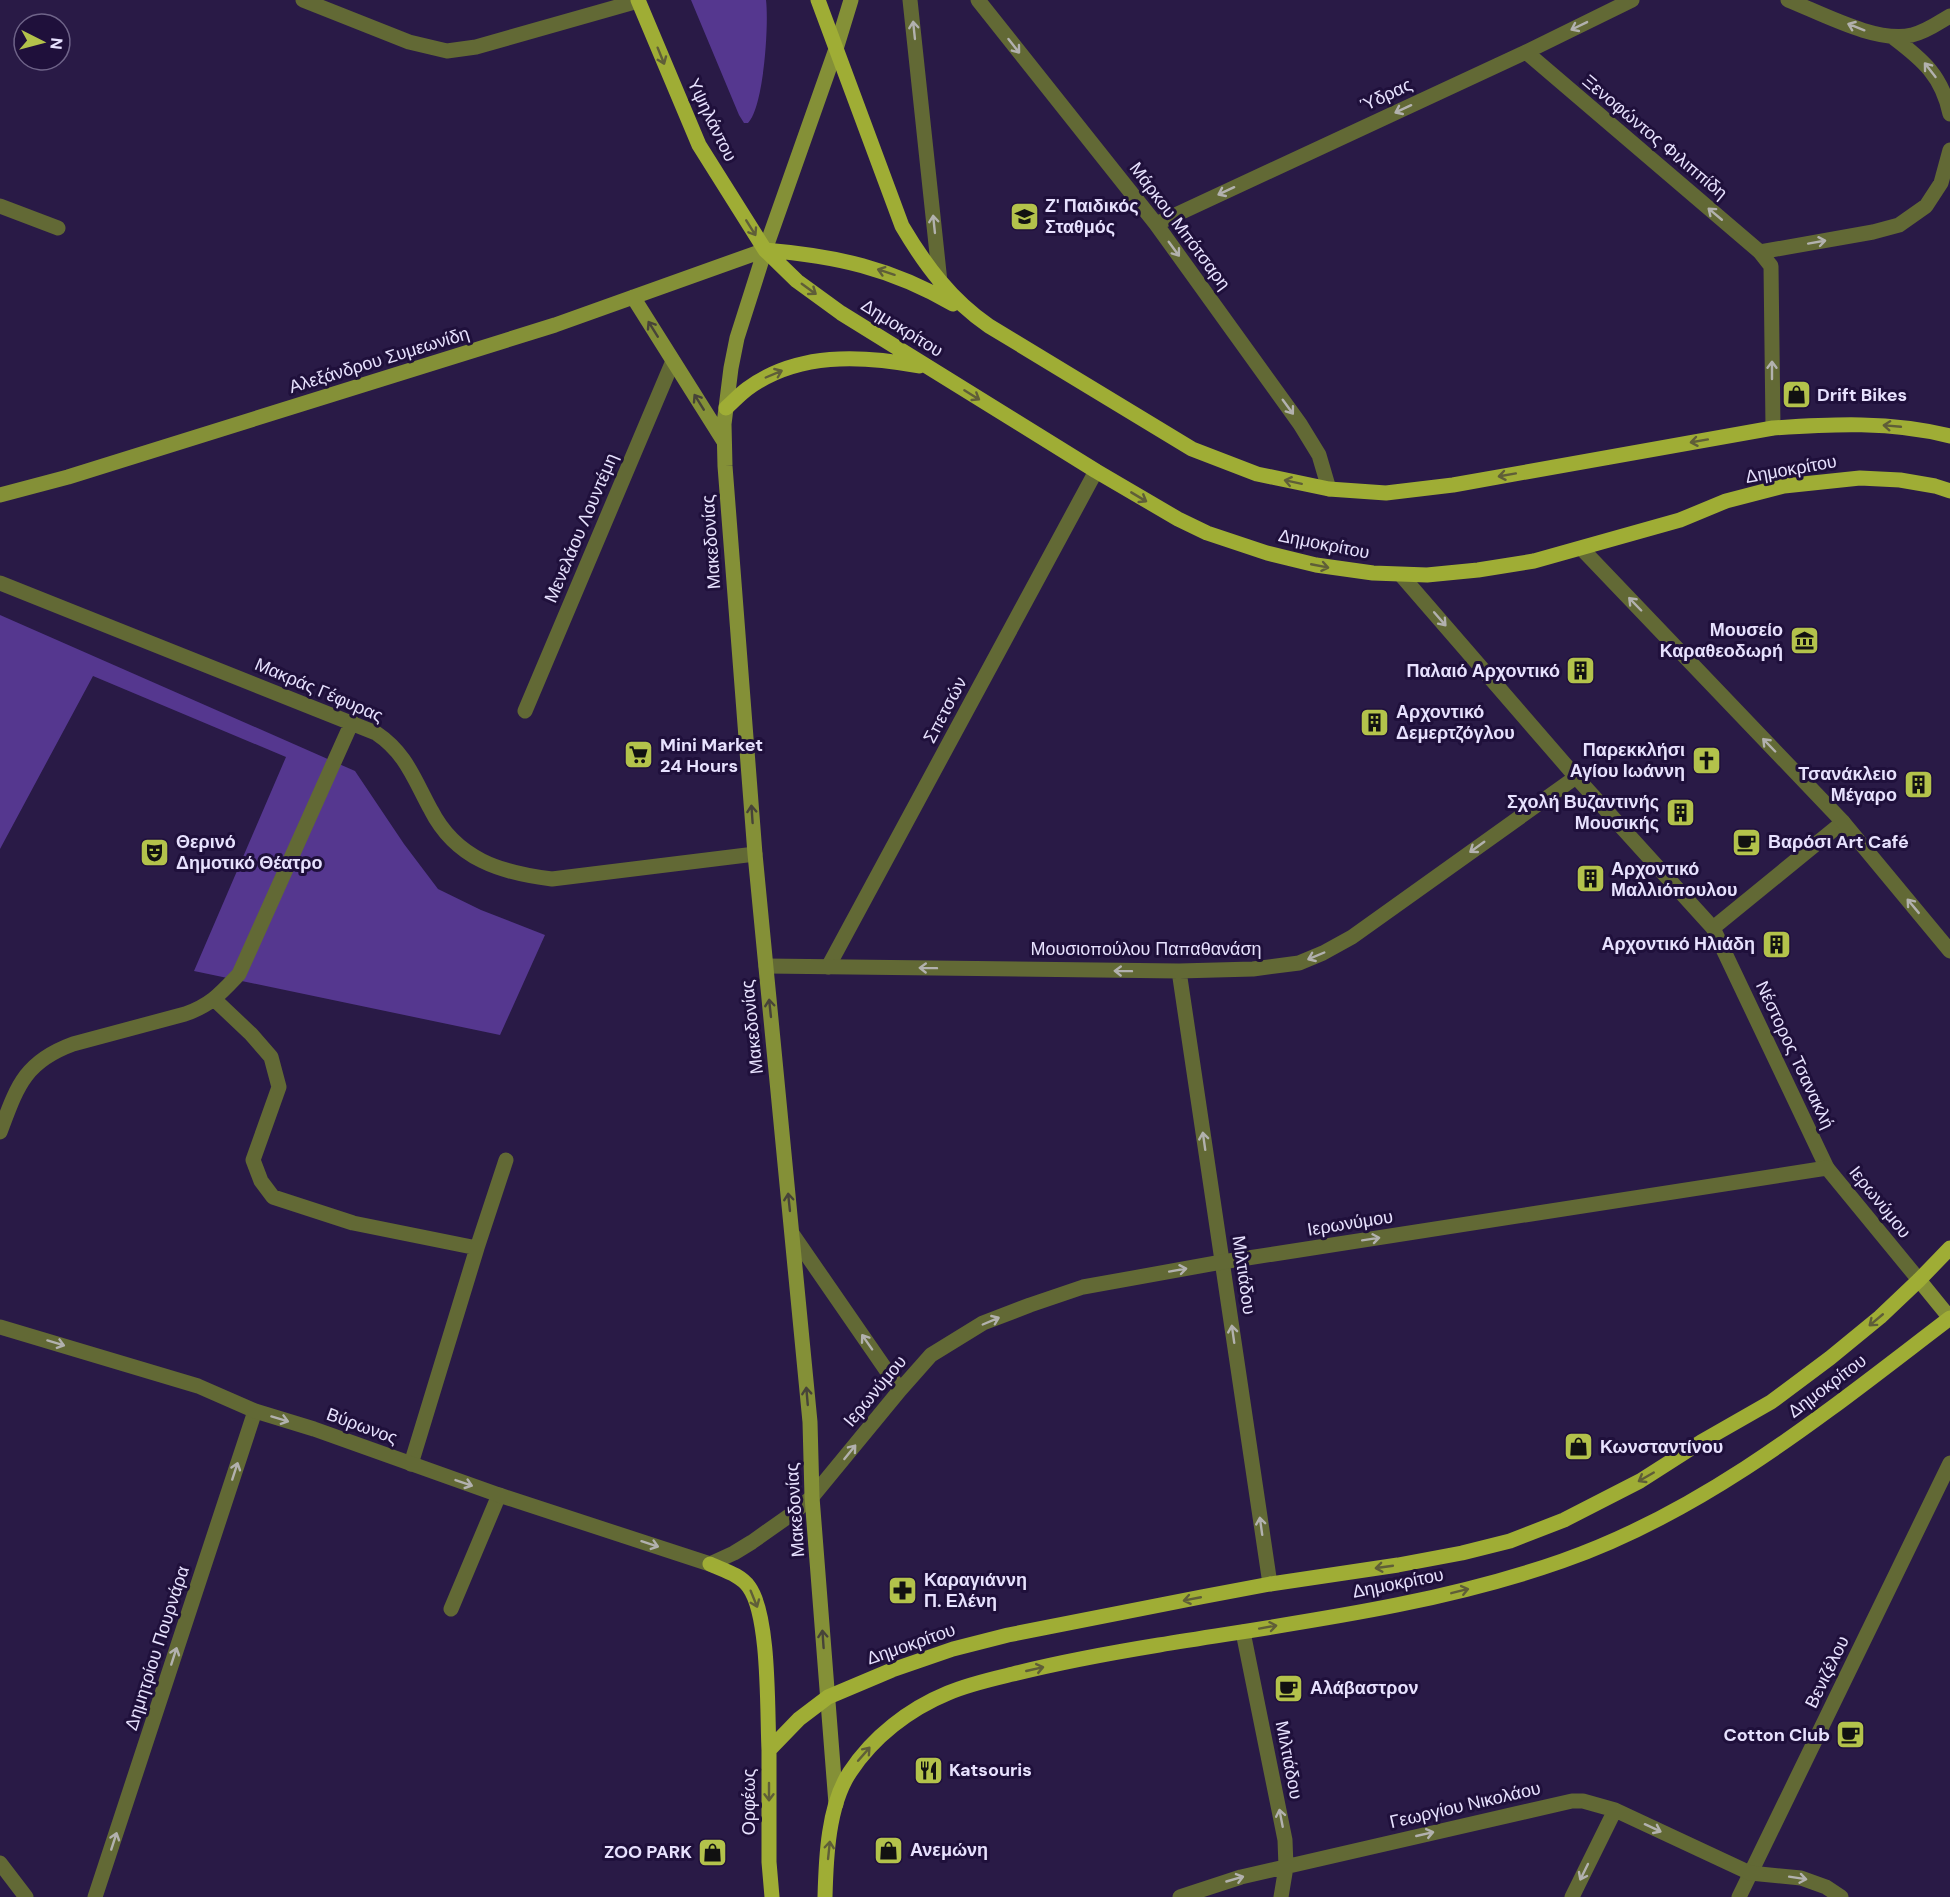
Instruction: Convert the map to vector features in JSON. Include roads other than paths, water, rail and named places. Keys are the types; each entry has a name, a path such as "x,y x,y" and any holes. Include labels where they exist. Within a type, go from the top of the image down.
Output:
{"main road":[{"path":"818,0 836,49"},
{"path":"851,0 765,250 830,258 892,273 937,294 976,316"},
{"name":"Υψηλάντου","path":"638,1 699,145 765,250"},
{"name":"Δημοκρίτου","path":"836,49 902,226 920,256 940,282 976,316 1192,449 1257,474 1329,489 1386,493 1453,485 1773,428 1863,424 1900,426 1950,436"},
{"name":"Δημοκρίτου","path":"765,250 797,281 841,313 1096,471 1178,519 1236,544 1316,565 1401,575 1428,575 1534,561 1680,520 1726,501 1784,486 1860,478 1900,480 1950,491"},
{"name":"Αλεξάνδρου Συμεωνίδη","path":"0,495 79,474 555,325 765,250"},
{"name":"Μακεδονίας","path":"765,250 731,368 724,424 725,465 755,854 810,1422 812,1497 836,1804"},
{"path":"633,297 724,442"},
{"path":"726,408 746,390 769,375 794,366 823,360 884,359 929,368"},
{"name":"Δημοκρίτου","path":"828,1697 892,1670 953,1649 1008,1635 1270,1584 1462,1553 1510,1541 1564,1520 1640,1480 1771,1402 1880,1317 1950,1248"},
{"path":"1919,1280 1950,1318"},
{"name":"Δημοκρίτου","path":"836,1804 849,1773 875,1742 906,1716 950,1692 988,1680 1074,1659 1402,1604 1476,1587 1562,1561 1634,1531 1730,1477 1816,1420 1950,1318"},
{"path":"710,1564 740,1578 755,1598 764,1636 769,1750"},
{"name":"Ορφέως","path":"772,1897 769,1862 769,1750 799,1719 828,1697"},
{"path":"825,1897 828,1856 836,1804"}],"street":[{"path":"303,0 409,42 447,51 476,47 638,1"},
{"path":"910,0 940,282"},
{"name":"Μάρκου Μπότσαρη","path":"978,0 1156,224 1300,424 1319,455 1329,489"},
{"name":"Ύδρας","path":"1156,224 1526,52 1632,0"},
{"path":"1788,0 1865,31 1894,38 1922,60 1935,76 1950,114"},
{"path":"1894,38 1921,32 1950,16"},
{"name":"Ξενοφώντος Φιλιππίδη","path":"1526,52 1760,252 1771,266 1773,428"},
{"path":"1760,252 1899,225 1926,206 1941,183 1950,150"},
{"path":"0,206 58,228"},
{"name":"Μενελάου Λουντέμη","path":"525,711 674,361"},
{"name":"Σπετσών","path":"828,967 1096,471"},
{"path":"1582,549 1843,822 1950,951"},
{"name":"Νέστορος Τσανακλή","path":"1401,575 1576,777 1713,928 1827,1168"},
{"name":"Μακράς Γέφυρας","path":"0,583 375,733 396,748 441,826 472,856 496,868 521,875 552,879 755,854"},
{"path":"0,1132 21,1082 43,1058 73,1044 201,1009 215,1000 239,974 247,961 352,722"},
{"name":"Μουσιοπούλου Παπαθανάση","path":"766,966 1179,971 1270,968 1299,963 1352,937 1576,777"},
{"path":"1713,928 1843,822"},
{"name":"Μιλτιάδου","path":"1179,971 1270,1584"},
{"path":"215,1000 251,1034 271,1057 279,1087 253,1160 261,1181 273,1197 353,1223 477,1248"},
{"path":"411,1464 506,1160"},
{"name":"Ιερωνύμου","path":"710,1564 752,1542 794,1514 812,1497 931,1356 983,1323 1083,1287 1222,1262 1827,1168 1919,1280"},
{"path":"793,1235 900,1390"},
{"name":"Βύρωνος","path":"0,1327 198,1386 255,1411 314,1429 499,1495 710,1564"},
{"name":"Δημητρίου Πουρνάρα","path":"95,1897 255,1411"},
{"name":"Βενιζέλου","path":"1739,1897 1950,1463"},
{"path":"451,1609 499,1495"},
{"name":"Μιλτιάδου","path":"1243,1632 1285,1840 1286,1867 1281,1897"},
{"name":"Γεωργίου Νικολάου","path":"1180,1897 1241,1877 1561,1802 1583,1801 1615,1810 1750,1873 1801,1878 1826,1887 1841,1897"},
{"path":"1572,1897 1615,1810"},
{"path":"0,1863 26,1897"}],"place":[{"name":"Ζ' Παιδικός Σταθμός","path":"1024,216"},
{"name":"Drift Bikes","path":"1796,395"},
{"name":"Μουσείο Καραθεοδωρή","path":"1804,640"},
{"name":"Παλαιό Αρχοντικό","path":"1581,671"},
{"name":"Αρχοντικό Δεμερτζόγλου","path":"1375,722"},
{"name":"Mini Market 24 Hours","path":"639,755"},
{"name":"Παρεκκλήσι Αγίου Ιωάννη","path":"1706,760"},
{"name":"Τσανάκλειο Μέγαρο","path":"1918,784"},
{"name":"Σχολή Βυζαντινής Μουσικής","path":"1680,812"},
{"name":"Βαρόσι Art Café","path":"1747,842"},
{"name":"Θερινό Δημοτικό Θέατρο","path":"155,852"},
{"name":"Αρχοντικό Μαλλιόπουλου","path":"1590,879"},
{"name":"Αρχοντικό Ηλιάδη","path":"1776,944"},
{"name":"Κωνσταντίνου","path":"1579,1447"},
{"name":"Καραγιάννη Π. Ελένη","path":"903,1590"},
{"name":"Αλάβαστρον","path":"1289,1688"},
{"name":"Cotton Club","path":"1851,1735"},
{"name":"Katsouris","path":"928,1770"},
{"name":"Ανεμώνη","path":"889,1850"},
{"name":"ZOO PARK","path":"713,1852"}]}
